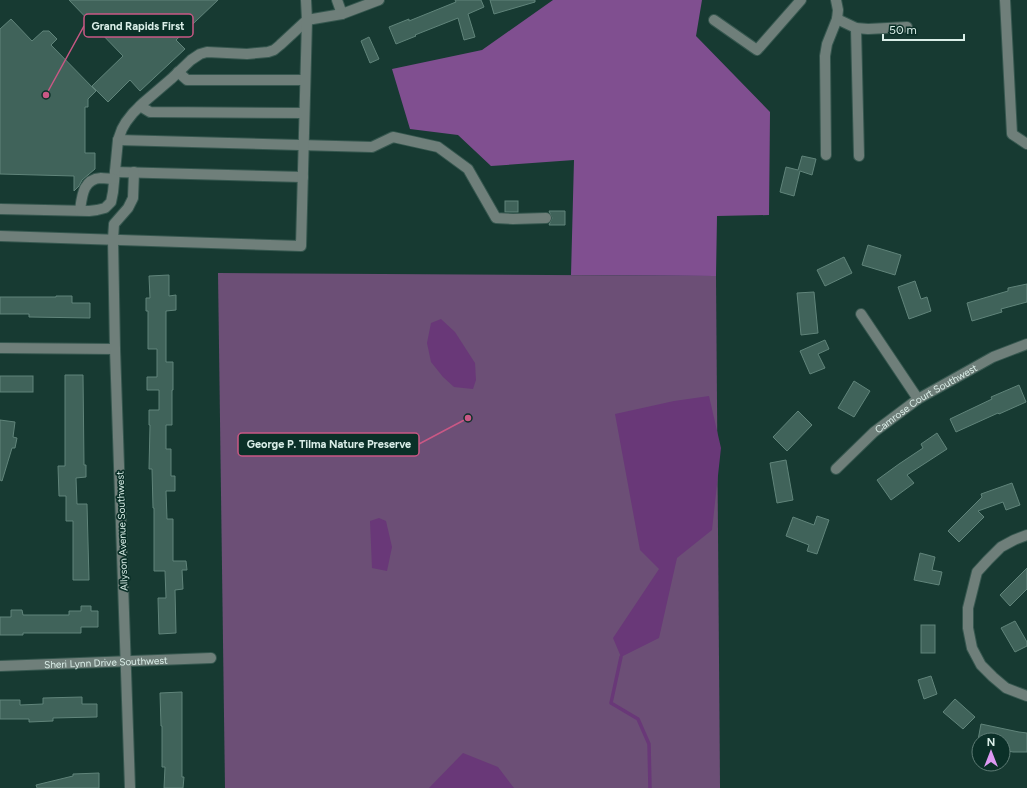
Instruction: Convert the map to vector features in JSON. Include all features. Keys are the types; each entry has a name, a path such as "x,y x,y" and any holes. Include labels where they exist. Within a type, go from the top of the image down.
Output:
{"street":[{"path":"0,236 301,246 307,20 306,0"},
{"path":"337,0 342,14"},
{"path":"0,209 97,210 105,208 111,202 118,140 126,122 140,106 190,60 207,52 255,54 268,52 274,50 307,20 342,14 379,0"},
{"path":"714,20 757,50 801,0"},
{"path":"826,155 825,56 827,44 838,10 836,0"},
{"path":"1005,0 1012,134 1027,144"},
{"path":"836,19 856,28 868,29 907,27"},
{"path":"856,28 859,156"},
{"path":"178,72 188,80 305,80"},
{"path":"140,106 150,112 304,113"},
{"path":"118,140 372,147 393,137 438,147 468,169 496,218 546,218"},
{"path":"80,210 83,191 90,182 100,178 134,172 303,177"},
{"name":"Allyson Avenue Southwest","path":"130,788 115,349 113,239 114,224 128,208 133,198 134,172"},
{"path":"861,314 918,399"},
{"name":"Camrose Court Southwest","path":"836,468 874,432 918,399 993,357 1027,344"},
{"path":"0,348 115,349"},
{"path":"1027,535 1014,540 1001,548 977,572 968,608 968,628 972,648 981,665 1006,688 1027,696"},
{"name":"Sheri Lynn Drive Southwest","path":"0,666 211,658"}],"shaded area":[{"path":"553,0 702,0 696,36 770,112 769,215 717,216 716,276 571,275 574,160 491,166 458,135 410,129 392,69 482,50"},
{"path":"218,273 716,276 720,788 225,788"},
{"path":"441,319 455,332 475,363 476,380 473,389 454,387 443,377 431,362 427,343 431,323"},
{"path":"709,396 721,448 712,530 677,558 659,638 621,657 613,638 659,569 640,550 615,414 674,401"},
{"path":"379,518 386,521 392,547 387,571 372,568 370,521"},
{"path":"463,753 498,767 514,788 429,788"}],"building":[{"path":"69,0 218,0 176,40 185,49 140,91 130,80 108,102 92,86 123,56"},
{"path":"455,0 481,0 484,7 468,14 475,37 464,40 458,18 396,44 389,27 409,19 409,21 456,2"},
{"path":"490,0 535,0 535,2 494,14"},
{"path":"11,19 32,41 43,31 49,31 57,39 51,45 96,91 88,99 88,107 85,107 85,153 95,153 95,169 82,180 74,191 74,176 0,174 0,29"},
{"path":"369,37 379,59 370,63 361,41"},
{"path":"802,156 816,159 812,175 800,171 794,196 780,192 786,167 798,170"},
{"path":"505,201 518,201 518,212 505,212"},
{"path":"549,211 565,211 565,225 549,225 552,218"},
{"path":"868,245 901,255 895,275 862,265"},
{"path":"844,257 852,273 825,286 817,270"},
{"path":"169,275 169,296 176,295 176,310 166,311 166,362 173,362 173,390 172,425 166,425 166,449 171,449 171,476 175,476 175,491 166,491 167,519 173,519 173,561 186,561 187,570 182,570 183,589 175,590 176,633 159,634 158,598 166,598 165,571 154,571 154,508 152,469 149,469 149,410 159,410 159,390 147,390 147,377 157,377 157,349 148,349 148,311 146,311 146,298 150,298 149,276"},
{"path":"915,281 921,299 927,297 931,311 909,319 898,287"},
{"path":"1027,284 1027,302 1001,309 1002,312 972,321 967,303 1008,291 1008,288"},
{"path":"814,292 818,333 801,335 797,293"},
{"path":"72,296 72,303 90,303 90,318 29,317 29,314 0,314 0,297"},
{"path":"825,340 829,349 818,354 825,368 810,374 800,351"},
{"path":"65,375 83,375 84,465 86,465 86,477 76,478 77,504 87,504 89,580 73,580 73,521 66,521 66,496 59,496 58,466 65,466"},
{"path":"0,376 33,376 33,392 0,392"},
{"path":"854,381 870,391 854,417 838,408"},
{"path":"1019,385 1026,402 956,432 950,419 992,399 991,397"},
{"path":"798,411 812,425 787,451 773,437"},
{"path":"0,420 15,422 13,437 17,438 15,448 12,448 2,481 0,480"},
{"path":"937,433 947,449 907,475 914,483 891,500 877,480 923,448 921,444"},
{"path":"786,460 793,500 777,503 770,463"},
{"path":"1012,483 1020,505 1006,510 1003,502 978,511 984,517 959,542 948,531 982,497 981,494"},
{"path":"817,516 829,520 817,554 807,551 809,545 786,536 793,517 814,525"},
{"path":"920,553 935,557 932,570 942,572 939,585 914,580"},
{"path":"1027,568 1027,589 1010,606 1000,595"},
{"path":"81,606 91,606 91,611 98,611 98,627 81,627 81,633 23,633 23,635 0,635 0,617 11,617 11,610 22,610 23,615 69,615 69,611 81,611"},
{"path":"1015,621 1027,642 1027,646 1015,652 1001,628"},
{"path":"921,625 935,625 935,653 921,653"},
{"path":"931,676 937,694 924,699 918,680"},
{"path":"182,692 183,788 164,788 165,767 162,767 160,693"},
{"path":"82,697 82,704 97,704 97,717 53,718 53,721 29,722 29,719 0,719 0,700 20,700 20,705 43,704 43,698"},
{"path":"955,699 975,717 963,729 943,712"},
{"path":"981,724 1027,733 1027,752 1011,752 1011,732 980,732"},
{"path":"99,773 99,788 37,788 36,785 73,776 73,774"}],"waterway":[{"path":"621,657 611,703 638,719 649,744 650,788"}],"place":[{"name":"Grand Rapids First","path":"46,95"},
{"name":"George P. Tilma Nature Preserve","path":"468,418"}]}
